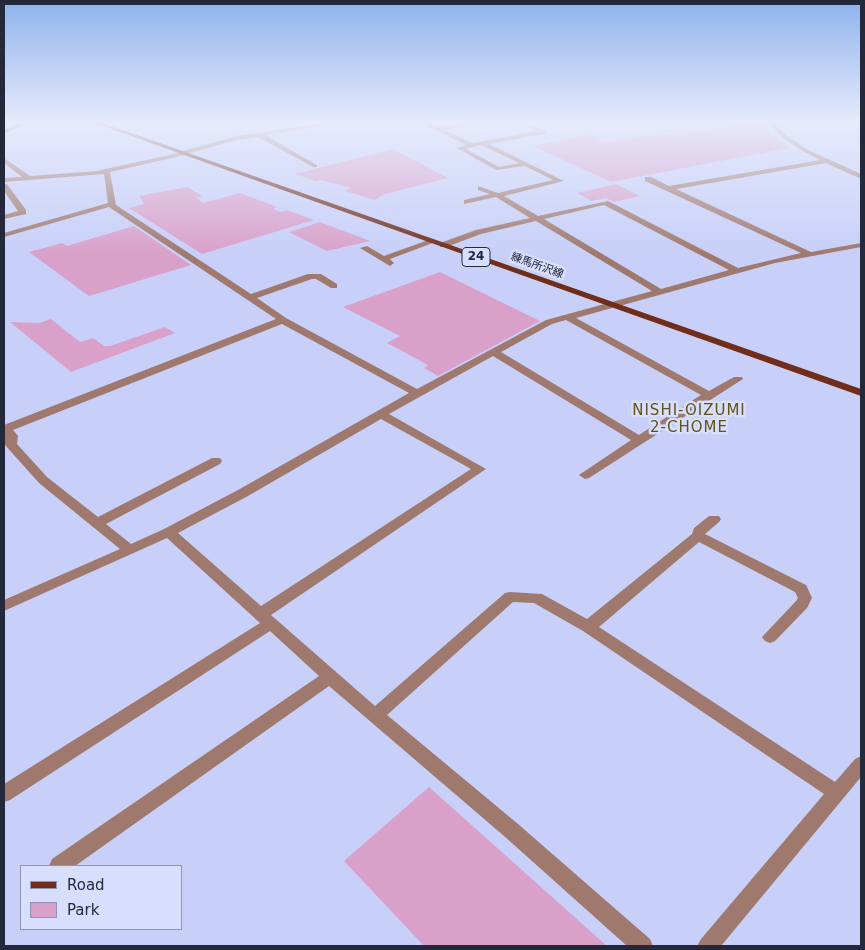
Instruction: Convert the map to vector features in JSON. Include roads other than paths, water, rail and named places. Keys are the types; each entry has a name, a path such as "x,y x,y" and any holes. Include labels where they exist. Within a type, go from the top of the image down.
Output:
{"main road":[{"name":"練馬所沢線","path":"218,165 861,393"}],"street":[{"path":"11,165 28,178"},
{"path":"4,180 106,172 133,165"},
{"path":"491,165 498,169 519,165"},
{"path":"467,202 560,181 530,165"},
{"path":"668,188 807,165"},
{"path":"835,165 861,176"},
{"path":"106,172 111,204 283,320 417,393"},
{"path":"648,179 809,254"},
{"path":"4,186 24,212 4,217"},
{"path":"481,188 537,218 660,292"},
{"path":"4,235 111,204"},
{"path":"443,245 479,232 607,204 736,271"},
{"path":"383,259 434,241"},
{"path":"4,606 169,532 417,393 549,322 736,271 809,254 861,245"},
{"path":"364,248 392,265"},
{"path":"249,298 315,276 334,286"},
{"path":"567,318 709,395"},
{"path":"130,549 43,480 11,446 12,436 5,428 283,320"},
{"path":"493,352 638,439"},
{"path":"585,475 638,439 738,379"},
{"path":"4,794 266,618 480,470 381,414"},
{"path":"97,523 216,461"},
{"path":"588,627 698,536 700,531 714,520"},
{"path":"169,532 330,677 643,946"},
{"path":"698,536 801,590 805,598 802,604 770,637"},
{"path":"375,716 510,597 537,598 588,627 837,793"},
{"path":"60,865 330,677"},
{"path":"708,946 861,764"}],"district":[{"name":"NISHI-OIZUMI 2-CHOME","path":"689,420"}]}
